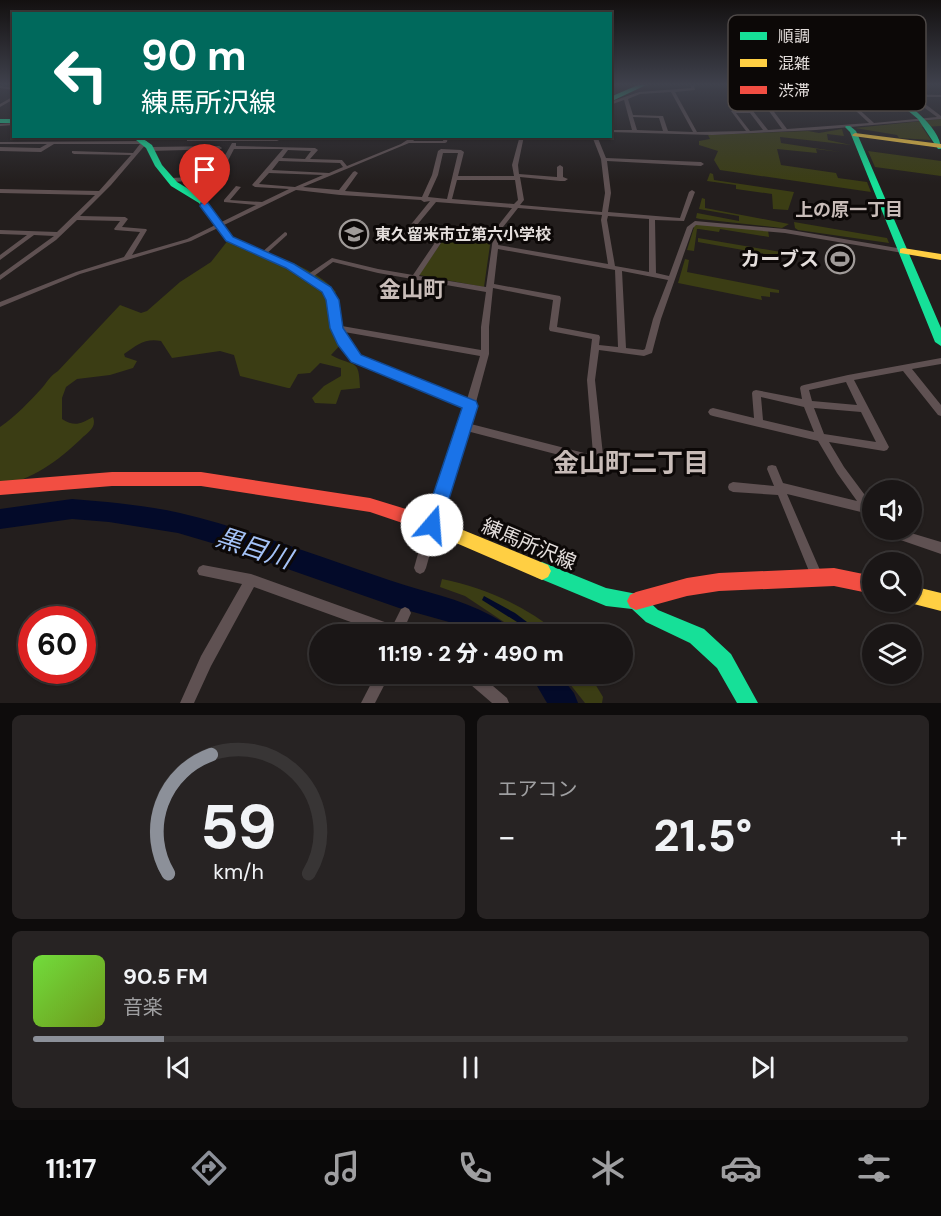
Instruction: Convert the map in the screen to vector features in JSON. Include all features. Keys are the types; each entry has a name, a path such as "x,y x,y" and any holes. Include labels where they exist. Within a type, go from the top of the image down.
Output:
{"street":[{"path":"631,118 635,132"},
{"path":"661,118 666,133"},
{"path":"688,118 696,134"},
{"path":"738,118 749,132"},
{"path":"756,118 766,131"},
{"path":"776,118 786,131"},
{"path":"866,118 873,124"},
{"path":"852,131 873,124 920,118 941,118"},
{"path":"920,118 941,146"},
{"path":"612,131 696,134 852,131 941,146"},
{"path":"852,131 940,339"},
{"path":"189,140 210,138 315,150 306,161"},
{"path":"234,142 261,138 277,140"},
{"path":"0,305 78,273 189,240 296,188 410,142 415,138"},
{"path":"410,142 445,142 446,138"},
{"path":"420,568 485,354 489,287 495,246 500,227 521,200 515,165 521,138"},
{"path":"595,138 603,159 608,193 604,214 615,267 622,350"},
{"path":"0,278 76,218 143,141"},
{"path":"143,141 171,180 202,201 229,239 290,266 331,294 336,328 343,342 356,358 470,406"},
{"path":"0,143 143,141 219,148"},
{"path":"202,201 234,142"},
{"path":"0,149 41,150 54,143"},
{"path":"83,152 96,143"},
{"path":"287,148 255,185 682,220 692,192"},
{"path":"424,200 435,174 441,151 461,152 449,201"},
{"path":"74,152 133,154"},
{"path":"278,159 342,162 346,168"},
{"path":"603,159 701,164"},
{"path":"455,178 562,179 560,167"},
{"path":"268,171 332,174"},
{"path":"340,193 355,173"},
{"path":"171,180 216,178"},
{"path":"238,187 226,201 264,204"},
{"path":"0,191 100,193"},
{"path":"415,277 438,243 403,238 434,200"},
{"path":"76,218 125,219 117,229 144,230 127,257"},
{"path":"652,218 652,274"},
{"path":"596,347 644,353 649,351 671,278 690,226 701,222 785,231 941,257"},
{"path":"0,232 58,234"},
{"path":"0,258 33,233"},
{"path":"263,254 285,234"},
{"path":"495,246 671,278"},
{"path":"308,278 332,260 415,277 557,298 553,329 596,337 591,380 598,455 594,460 463,426"},
{"path":"336,328 485,354"},
{"path":"862,501 845,480 820,437 807,404 804,387 941,361"},
{"path":"905,367 941,412"},
{"path":"712,412 820,437 884,447 848,378"},
{"path":"759,423 756,393 807,404 865,409"},
{"path":"772,469 817,577"},
{"name":"練馬所沢線","path":"0,488 112,479 201,479 370,505 432,525 606,597 636,601"},
{"path":"733,487 781,489 862,510"},
{"path":"917,540 941,548"},
{"path":"203,571 251,580 370,624"},
{"path":"748,703 733,673 712,648 687,631 651,617 636,601 703,584 817,577 846,578 862,582"},
{"path":"187,703 206,661 251,580"},
{"path":"922,597 941,602"},
{"path":"401,624 405,613"},
{"path":"368,703 378,684"},
{"path":"480,684 502,703"}],"green space":[{"path":"941,119 941,126 922,127 931,140 899,138 897,135 855,128"},
{"path":"842,129 844,136 827,134 828,140 851,145 780,137 781,143 840,152 816,149 817,153 777,149 781,165 836,173 838,178 867,182 871,192 720,170 714,160 718,151 699,145 699,141 710,139 708,135 808,131 819,133"},
{"path":"868,151 941,161 941,176 875,167"},
{"path":"710,173 713,174 714,180 794,192 788,210 773,209 772,194 736,189 736,185 707,181"},
{"path":"702,198 705,199 705,208 789,224 782,228 696,218 697,213 739,221 739,216 699,209"},
{"path":"794,222 887,238 889,243 798,230"},
{"path":"695,224 768,230 769,237 720,229 719,232 697,229 694,251 687,250"},
{"path":"450,230 491,238 484,287 419,275"},
{"path":"698,238 781,252 782,257 698,242"},
{"path":"229,239 302,267 315,274 336,292 331,297 343,342 331,355 357,367 360,388 341,390 336,404 315,403 312,398 324,386 341,376 341,368 320,363 310,373 298,374 288,388 240,376 234,355 220,351 172,358 161,341 146,341 124,354 125,357 137,361 133,368 110,375 77,379 66,387 62,398 62,419 78,424 93,417 94,424 89,432 44,469 0,486 0,427 27,404 120,305 141,313 147,311 180,282 211,262"},
{"path":"685,259 689,260 687,272 779,290 779,293 770,292 770,297 761,296 762,300 678,283"},
{"path":"442,579 474,587 504,599 546,624 507,624 465,596 440,587"},
{"path":"570,684 595,684 603,697 602,703 585,703"}],"water":[{"path":"484,596 530,624 520,624 482,600"}],"waterway":[{"name":"黒目川","path":"0,519 72,509 109,512 178,523 222,535 399,596 451,610 482,624"},
{"name":"黒目川","path":"550,684 564,703"}],"traffic: fast":[{"path":"920,118 941,147"},
{"path":"0,121 12,121"},
{"path":"848,127 853,131 941,342"},
{"path":"137,138 149,147 159,166 174,184 202,201 229,239 290,266 326,290 332,300 336,328 343,342 356,358 379,368"},
{"path":"542,571 606,597 636,601 652,616 697,636 724,661 748,703"}],"traffic: slow":[{"path":"855,135 941,146"},
{"path":"903,251 941,257"},
{"path":"379,368 470,406 432,525 542,571"},
{"path":"922,597 941,602"}],"traffic: jam":[{"path":"0,488 112,479 201,479 370,505 432,525"},
{"path":"636,601 687,587 719,582 834,577 862,583"}],"place":[{"name":"東久留米市立第六小学校","path":"354,234"},
{"name":"カーブス","path":"840,259"}],"district":[{"name":"上の原一丁目","path":"849,210"},
{"name":"金山町","path":"412,289"},
{"name":"金山町二丁目","path":"631,463"}],"route":[{"path":"205,206 229,239 290,266 331,294 336,328 351,354 356,358 470,406 432,525"}]}
